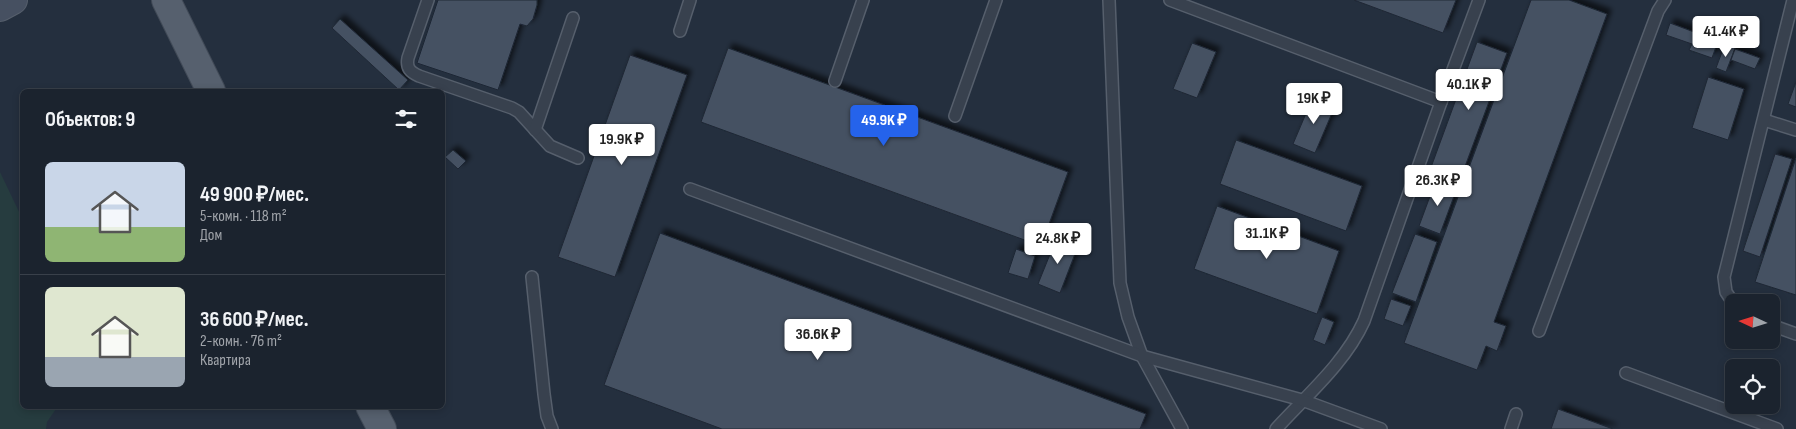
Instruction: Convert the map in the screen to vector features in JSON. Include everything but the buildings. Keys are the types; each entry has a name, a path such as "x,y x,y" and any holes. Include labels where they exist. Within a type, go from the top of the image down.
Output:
{"main road":[{"path":"166,0 210,89"},
{"path":"372,409 382,429"}],"street":[{"path":"0,7 13,0"}],"lane":[{"path":"428,0 407,64 411,71 419,76 512,108 519,112 550,146 578,158"},
{"path":"680,31 690,0"},
{"path":"835,81 863,0"},
{"path":"955,116 996,0"},
{"path":"1109,0 1120,283 1128,317 1142,356 1182,429"},
{"path":"1170,0 1441,102"},
{"path":"1276,429 1347,352 1357,337 1479,0"},
{"path":"1539,331 1658,11 1665,0"},
{"path":"1727,294 1724,277 1793,0"},
{"path":"535,130 573,18"},
{"path":"1764,120 1796,130"},
{"path":"690,189 1142,356 1302,400 1382,429"},
{"path":"532,277 544,394 547,416 552,429"},
{"path":"1780,328 1796,334"},
{"path":"1626,373 1777,429"},
{"path":"1511,429 1516,414"}],"green space":[{"path":"0,172 20,214 20,409 56,409 47,422 46,429 0,429"}]}
